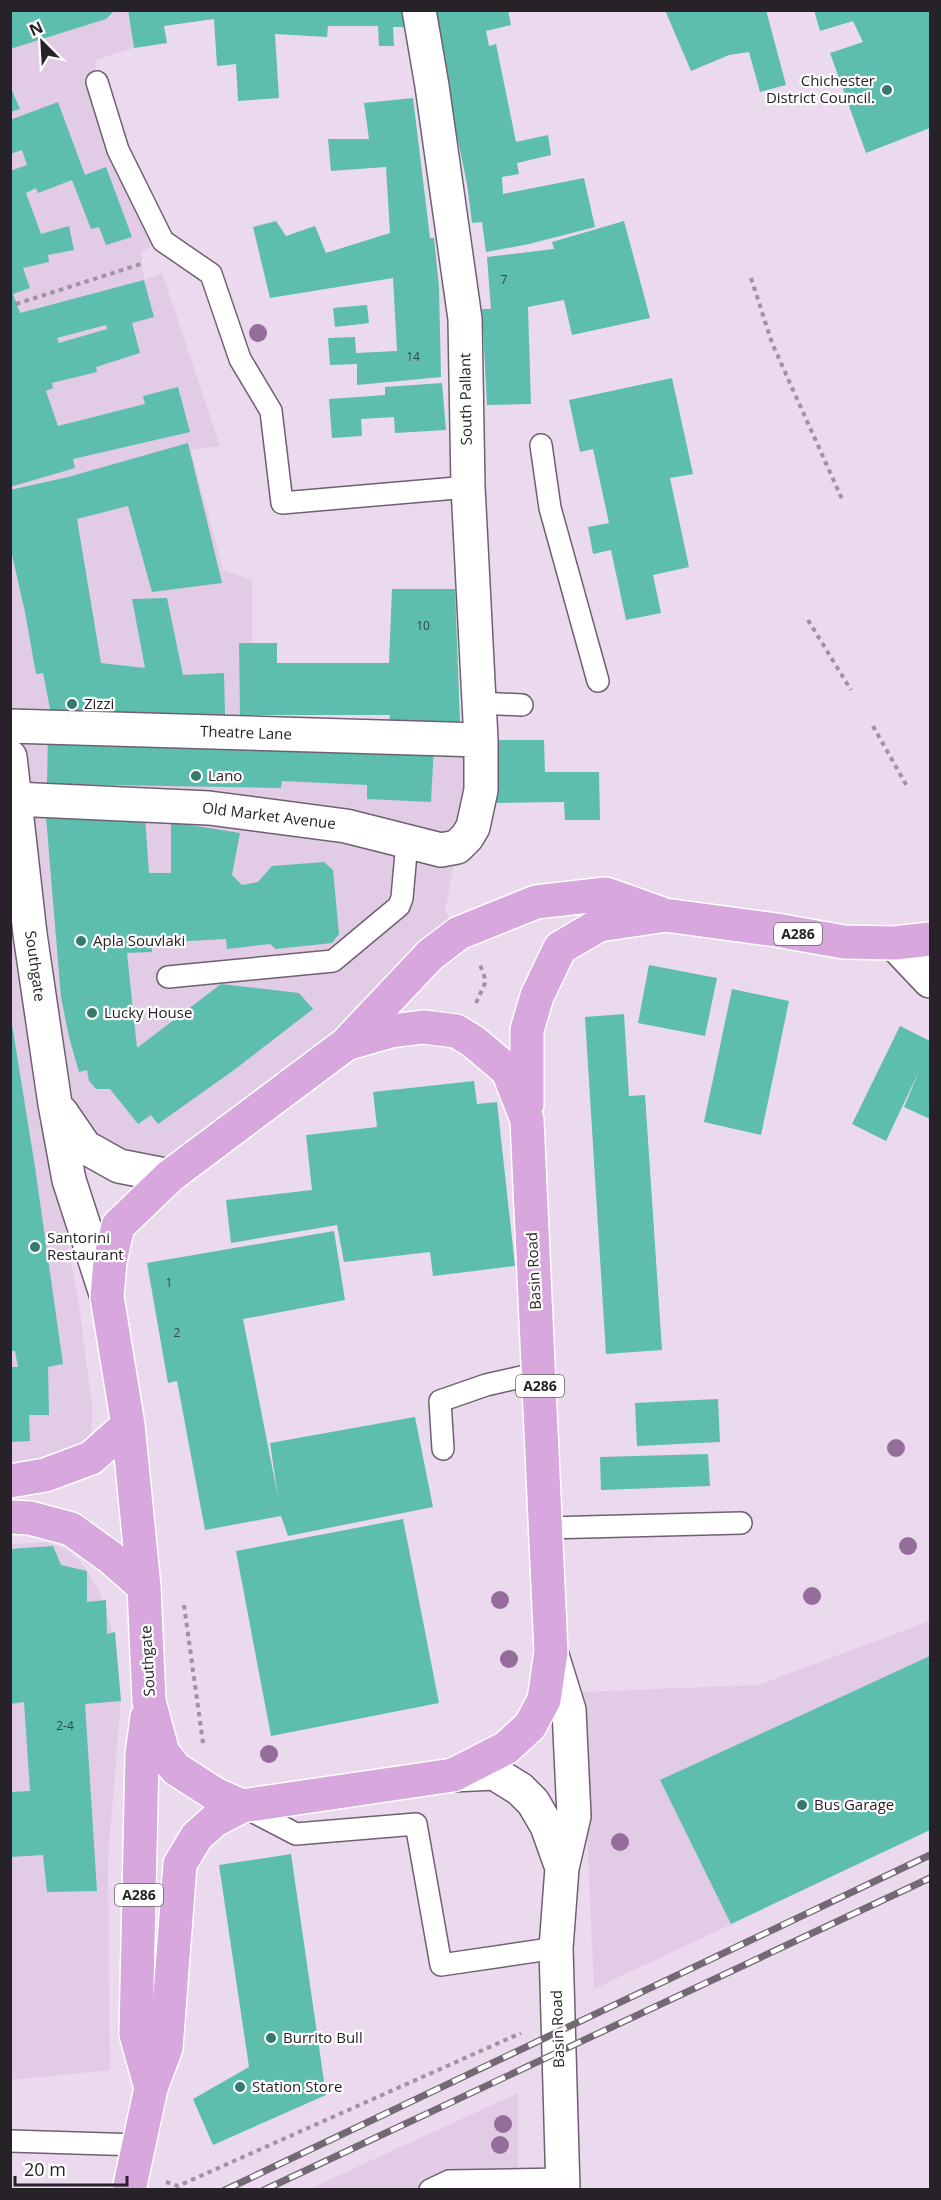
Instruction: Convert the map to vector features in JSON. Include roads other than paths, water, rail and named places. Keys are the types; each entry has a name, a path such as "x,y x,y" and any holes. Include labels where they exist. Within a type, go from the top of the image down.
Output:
{"main road":[{"name":"A286","path":"346,1044 430,955 459,933 536,902 606,894 665,915 844,942 894,943 930,939"},
{"name":"A286","path":"527,1120 527,1030 537,996 560,948 599,925 665,915"},
{"name":"Basin Road","path":"346,1044 391,1031 423,1027 456,1031 474,1041 508,1071 527,1120 551,1652"},
{"name":"Southgate","path":"242,1806 214,1794 176,1769 164,1753 149,1701 144,1587 128,1425 107,1297 110,1261 118,1226 171,1176 346,1044"},
{"path":"10,1481 45,1476 91,1458 128,1425"},
{"path":"10,1517 30,1518 71,1528 110,1557 144,1587"},
{"name":"A286","path":"134,2169 151,2088 166,2048 180,1864 197,1836 215,1820 242,1806 453,1775 506,1748 530,1726 544,1700 551,1652"},
{"name":"A286","path":"149,1701 142,1755 136,2034 151,2088"}],"street":[{"name":"South Pallant","path":"419,10 465,319 468,488 481,740 481,790"},
{"name":"Theatre Lane","path":"10,726 481,740"},
{"name":"Southgate","path":"10,757 15,813 55,1104 69,1180 107,1297"},
{"name":"Old Market Avenue","path":"15,813 210,808 346,826 441,850 457,847 467,837 473,827 481,790"},
{"path":"894,943 930,981"},
{"name":"Southgate","path":"55,1104 85,1147 118,1166 171,1176"},
{"name":"Basin Road","path":"551,1652 570,1710 574,1816 562,1868 556,1948 563,2184"},
{"path":"453,1775 494,1773 520,1789 533,1803 547,1827 562,1868"}],"lane":[{"path":"97,82 118,150 163,242 211,274 240,359 271,411 282,503 468,488"},
{"path":"541,445 550,508 598,681"},
{"path":"479,703 522,705"},
{"path":"168,977 333,961 399,906 402,898 407,842"},
{"path":"443,1449 440,1401 486,1385 539,1373"},
{"path":"546,1527 741,1523"},
{"path":"242,1806 296,1834 416,1824 441,1965 556,1948"},
{"path":"15,2143 134,2169"},
{"path":"430,2190 449,2181 563,2184"}],"railway":[{"path":"225,2190 930,1855"},
{"path":"264,2190 930,1878"}],"place":[{"name":"Chichester District Council.","path":"887,90"},
{"name":"Zizzi","path":"72,704"},
{"name":"Lano","path":"196,776"},
{"name":"Apla Souvlaki","path":"81,941"},
{"name":"Lucky House","path":"92,1013"},
{"name":"Santorini Restaurant","path":"35,1247"},
{"name":"Bus Garage","path":"802,1805"},
{"name":"Burrito Bull","path":"271,2038"},
{"name":"Station Store","path":"240,2087"}]}
